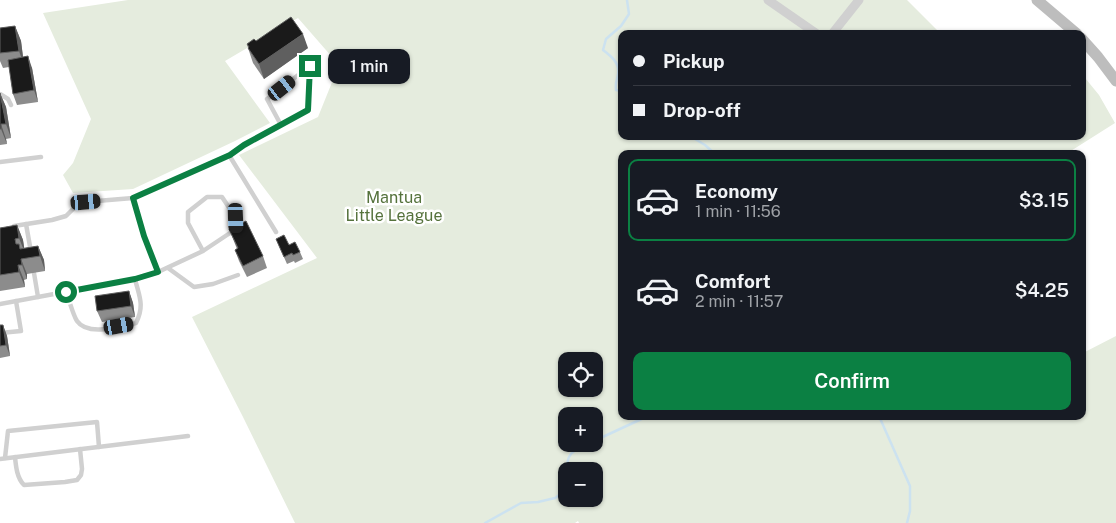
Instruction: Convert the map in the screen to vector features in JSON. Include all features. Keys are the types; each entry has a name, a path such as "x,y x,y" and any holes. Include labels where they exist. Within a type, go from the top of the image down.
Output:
{"main road":[{"path":"1037,0 1072,30"},
{"path":"1086,44 1116,81"}],"street":[{"path":"768,0 811,30"},
{"path":"835,30 859,0"}],"lane":[{"path":"10,227 66,216 76,205 86,202 133,198 230,155 244,145 281,125 308,110 310,66 267,99 281,125"},
{"path":"0,94 8,99 11,105"},
{"path":"230,155 276,232"},
{"path":"0,162 41,157"},
{"path":"0,304 135,279 168,268 203,251 236,230 236,218 222,197 207,197 188,212 188,223 203,251"},
{"path":"133,198 144,236 158,272"},
{"path":"26,224 31,253"},
{"path":"168,268 194,287 213,284 238,275"},
{"path":"34,273 38,297"},
{"path":"66,292 77,322 87,329 102,329 136,323 141,314 142,306 135,279"},
{"path":"0,333 21,331 16,302"},
{"path":"99,447 97,422 8,431 2,459 188,436"},
{"path":"15,457 17,473 20,482 24,485 65,482 77,480 81,475 80,449"}],"green space":[{"name":"Mantua Little League","path":"128,0 907,0 937,30 618,30 618,140 1086,140 1086,79 1099,95 1115,123 1072,150 618,150 618,420 1086,420 1086,351 1116,336 1116,523 579,523 578,521 575,523 295,523 192,317 317,258 239,155 318,117 339,65 298,18 225,61 270,123 133,189 73,193 63,175 73,163 91,119 43,13"}],"building":[{"path":"291,17 303,34 259,64 247,44 254,39 256,41"},
{"path":"15,26 19,51 0,53 0,28"},
{"path":"28,56 34,90 13,94 8,60"},
{"path":"0,93 6,124 1,124 1,129 0,129"},
{"path":"246,221 263,256 243,266 235,250 238,248 229,229"},
{"path":"17,225 19,238 15,239 16,244 19,244 20,249 38,246 40,256 21,259 22,265 18,265 19,272 0,275 0,228"},
{"path":"284,235 289,245 295,242 300,252 284,257 276,239"},
{"path":"129,291 131,306 97,311 95,296"},
{"path":"0,325 3,325 6,345 0,346"}],"waterway":[{"path":"618,66 612,57 603,50 606,39 621,26 629,14 627,0"},
{"path":"618,70 618,76"},
{"path":"618,76 616,90 618,90"},
{"path":"697,140 711,150"},
{"path":"603,437 639,420"},
{"path":"881,420 910,486 910,511 907,523"},
{"path":"568,462 573,452"},
{"path":"485,523 521,503 538,502 558,496"}],"route":[{"path":"66,292 135,279 158,272 144,236 133,198 230,155 244,145 308,110 310,66"}]}
